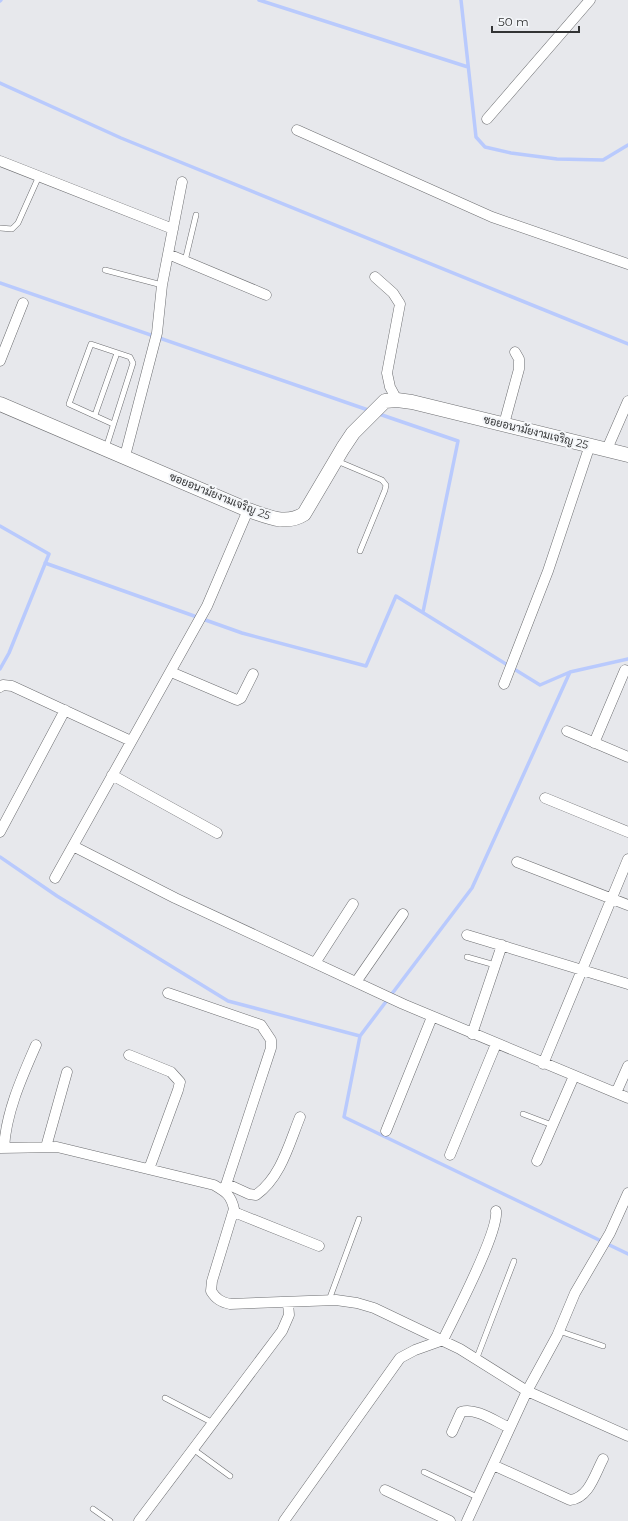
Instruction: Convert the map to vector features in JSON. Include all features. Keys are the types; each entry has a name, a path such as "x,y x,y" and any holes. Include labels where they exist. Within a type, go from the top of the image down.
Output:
{"street":[{"path":"487,119 590,0"},
{"path":"297,130 492,217 628,264"},
{"path":"0,161 173,229"},
{"path":"125,456 157,333 162,285 182,182"},
{"path":"168,254 266,296"},
{"path":"375,277 393,293 400,304 387,373 390,388 397,400"},
{"path":"0,361 23,302"},
{"path":"504,424 519,369 519,359 515,352"},
{"name":"ซอยอนามัยงามเจริญ 25","path":"0,404 125,456 248,510 273,518 285,520 297,518 309,508 353,433 385,401 397,400 504,424 628,455"},
{"path":"607,449 628,402"},
{"path":"504,684 548,571 590,445"},
{"path":"55,878 207,606 248,510"},
{"path":"594,743 625,670"},
{"path":"171,672 237,700 241,698 253,674"},
{"path":"0,687 3,685 12,686 131,741"},
{"path":"0,832 66,710"},
{"path":"567,731 628,757"},
{"path":"112,775 217,833"},
{"path":"545,798 628,832"},
{"path":"73,846 175,898 403,1004 628,1098"},
{"path":"544,1064 628,859"},
{"path":"517,862 628,905"},
{"path":"315,963 353,904"},
{"path":"356,982 403,914"},
{"path":"467,935 628,984"},
{"path":"472,1034 502,945"},
{"path":"168,993 261,1025 271,1040 271,1048 226,1187 232,1199 234,1212 212,1281 211,1291 214,1297 230,1304 288,1303 329,1300 357,1303 382,1311 443,1340 527,1391 628,1436"},
{"path":"386,1131 432,1017"},
{"path":"450,1155 496,1044"},
{"path":"36,1045 16,1093 2,1148 46,1147 68,1150 256,1195 264,1190 276,1174 300,1117"},
{"path":"129,1055 171,1072 180,1082 149,1169"},
{"path":"616,1094 628,1066"},
{"path":"46,1147 67,1072"},
{"path":"537,1161 574,1076"},
{"path":"469,1520 477,1497 527,1391 559,1331 575,1293 610,1233 627,1196"},
{"path":"234,1212 319,1246"},
{"path":"284,1521 400,1358 414,1350 443,1340 472,1280 496,1223 496,1212"},
{"path":"139,1521 282,1331 289,1315 288,1303"},
{"path":"452,1432 461,1412 466,1411 474,1411 510,1428"},
{"path":"493,1465 570,1500 577,1499 585,1494 603,1459"},
{"path":"385,1490 450,1521"}],"lane":[{"path":"0,228 12,230 18,223 39,176"},
{"path":"185,261 196,215"},
{"path":"105,270 162,285"},
{"path":"106,448 133,363 130,357 91,344 69,401 71,406 113,424"},
{"path":"95,415 117,353"},
{"path":"336,460 382,480 386,485 360,551"},
{"path":"467,957 495,966"},
{"path":"523,1114 552,1125"},
{"path":"329,1300 359,1219"},
{"path":"476,1360 514,1261"},
{"path":"559,1331 603,1346"},
{"path":"165,1398 213,1423"},
{"path":"193,1449 230,1476"},
{"path":"424,1472 477,1497"},
{"path":"93,1509 110,1521"}],"waterway":[{"path":"259,0 468,67"},
{"path":"461,0 476,137 485,147 511,153 557,159 603,160 628,145"},
{"path":"0,83 121,138 628,344"},
{"path":"0,283 371,411"},
{"path":"379,414 458,441 423,612"},
{"path":"0,526 49,554 9,653 0,669"},
{"path":"45,563 242,633 366,666 396,596 540,685 570,672 472,888 360,1036 344,1117 628,1254"},
{"path":"570,672 628,659"},
{"path":"0,857 57,896 228,1001 360,1036"}]}
